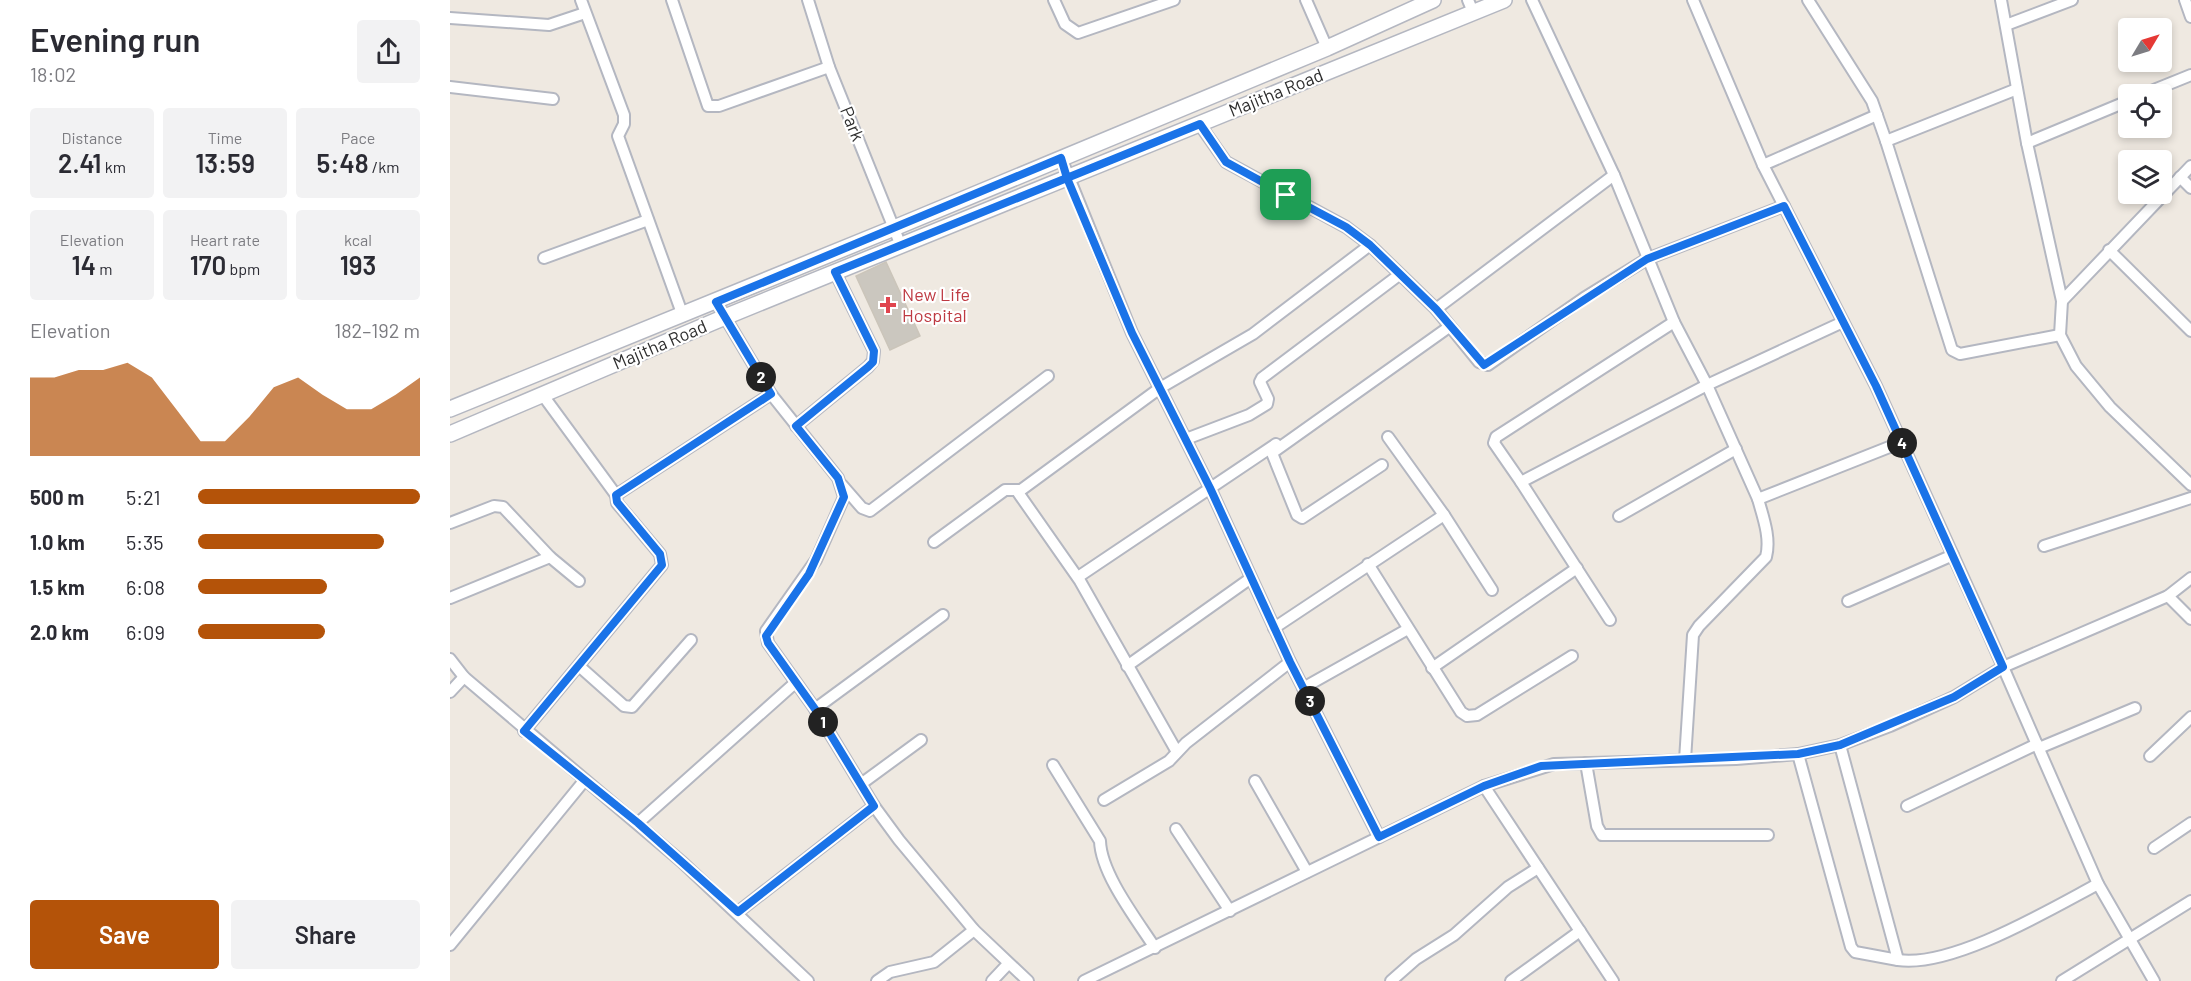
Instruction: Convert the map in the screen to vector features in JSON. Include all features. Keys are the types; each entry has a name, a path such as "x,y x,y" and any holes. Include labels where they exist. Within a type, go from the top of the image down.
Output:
{"main road":[{"name":"Majitha Road","path":"450,409 579,355 683,316 1327,48 1433,0"},
{"name":"Majitha Road","path":"450,434 725,317 1200,124 1471,6 1504,0"},
{"path":"579,355 586,375"}],"street":[{"path":"581,0 626,120 618,136 683,316"},
{"path":"672,0 708,106 719,106 829,68"},
{"name":"Park","path":"808,0 829,68 901,246"},
{"path":"1054,0 1065,24 1078,33 1174,0"},
{"path":"1306,0 1327,48"},
{"path":"1532,0 1614,175 1674,322 1707,385 1736,449 1758,499 1766,528 1768,550 1766,558 1699,626 1694,635 1684,760"},
{"path":"1693,0 1763,165 1902,442 2098,884 2154,981"},
{"path":"1808,0 1872,101 1952,350 1960,354 2060,335"},
{"path":"2001,0 2027,143 2062,301 2060,335 2076,366 2110,407 2191,484"},
{"path":"2006,24 2072,0"},
{"path":"2185,0 2191,17"},
{"path":"450,18 549,25 585,13"},
{"path":"2169,84 2191,75"},
{"path":"450,87 553,99"},
{"path":"1886,141 2017,89"},
{"path":"2027,143 2118,105"},
{"path":"1763,165 1877,115"},
{"path":"1200,124 1226,162 1346,227 1370,245 1436,309 1479,362 1488,365 1584,298 1647,259 1784,206"},
{"path":"1061,158 1120,307 1210,488 1290,662 1379,837"},
{"path":"2062,301 2191,166"},
{"path":"1436,309 1614,175"},
{"path":"2180,177 2191,188"},
{"path":"544,258 648,220"},
{"path":"934,542 1005,490 1017,491 1160,388 1253,334 1370,245"},
{"path":"2109,250 2191,331"},
{"path":"796,426 868,367 874,356 874,351 835,272"},
{"path":"1186,439 1249,415 1267,404 1268,399 1260,382 1262,378 1399,275"},
{"path":"716,302 771,394 842,485 862,508 870,511 1048,376"},
{"path":"1610,620 1494,443 1496,437 1674,322"},
{"path":"1521,482 1707,385 1843,322"},
{"path":"1382,465 1302,518 1297,515 1272,453 1449,327"},
{"path":"1078,577 1396,364"},
{"path":"524,731 662,565 660,554 617,502 616,495 542,394"},
{"path":"616,495 771,394"},
{"path":"1389,437 1444,515 1492,590"},
{"path":"1758,499 1902,442"},
{"path":"1619,516 1736,449"},
{"path":"842,485 844,497 842,506 803,583 766,631 768,643 815,709 874,806 899,840 974,930 1028,981"},
{"path":"1017,491 1078,577 1177,752"},
{"path":"2044,546 2191,498"},
{"path":"450,523 499,506 508,512 550,557 579,581"},
{"path":"1274,628 1444,515"},
{"path":"1848,601 1953,555"},
{"path":"450,598 550,557"},
{"path":"1368,564 1461,712 1472,716 1572,656"},
{"path":"1432,668 1577,568"},
{"path":"1127,666 1251,578"},
{"path":"1084,981 1484,786 1541,766 1798,754 1840,745 1954,697 2003,667 2168,596 2191,578"},
{"path":"2168,596 2191,619"},
{"path":"815,709 943,615"},
{"path":"1303,688 1408,629"},
{"path":"579,666 624,706 633,707 691,640"},
{"path":"450,659 464,677 524,731 638,823 738,912 808,981"},
{"path":"1104,800 1165,764 1290,662"},
{"path":"450,692 464,677"},
{"path":"638,823 795,683"},
{"path":"1907,806 2038,746 2135,708"},
{"path":"2150,756 2191,717"},
{"path":"861,784 921,740"},
{"path":"1840,745 1898,960"},
{"path":"1798,754 1851,947 1855,952 1911,962 1930,958 1995,938 2098,884"},
{"path":"1586,763 1597,826 1602,835 1768,835"},
{"path":"1053,765 1100,841 1100,854 1128,908 1155,948"},
{"path":"450,945 584,781"},
{"path":"1255,781 1307,872"},
{"path":"1484,786 1613,981"},
{"path":"738,912 874,806"},
{"path":"2154,848 2191,823"},
{"path":"1176,829 1230,911"},
{"path":"1390,981 1416,959 1460,930 1508,887 1538,868"},
{"path":"2062,981 2191,901"},
{"path":"877,981 890,972 934,962 974,930"},
{"path":"1510,981 1580,931"},
{"path":"992,981 1008,964"}],"building":[{"path":"886,262 920,336 890,350 856,276"}],"place":[{"name":"New Life Hospital","path":"888,305"}],"route":[{"path":"1286,195 1226,162 1200,124 1067,178 835,272 874,351 873,362 796,426 838,478 844,491 844,497 842,506 809,574 766,631 766,639 815,709 874,806 738,912 638,823 524,731 662,565 660,554 617,502 616,495 771,394 716,302 1061,158 1067,178 1132,333 1210,488 1290,662 1379,837 1484,786 1541,766 1736,759 1798,754 1840,745 1890,726 1954,697 2003,667 1876,386 1784,206 1647,259 1584,298 1489,364 1484,365 1479,362 1436,309 1370,245 1346,227 1286,195"}]}
